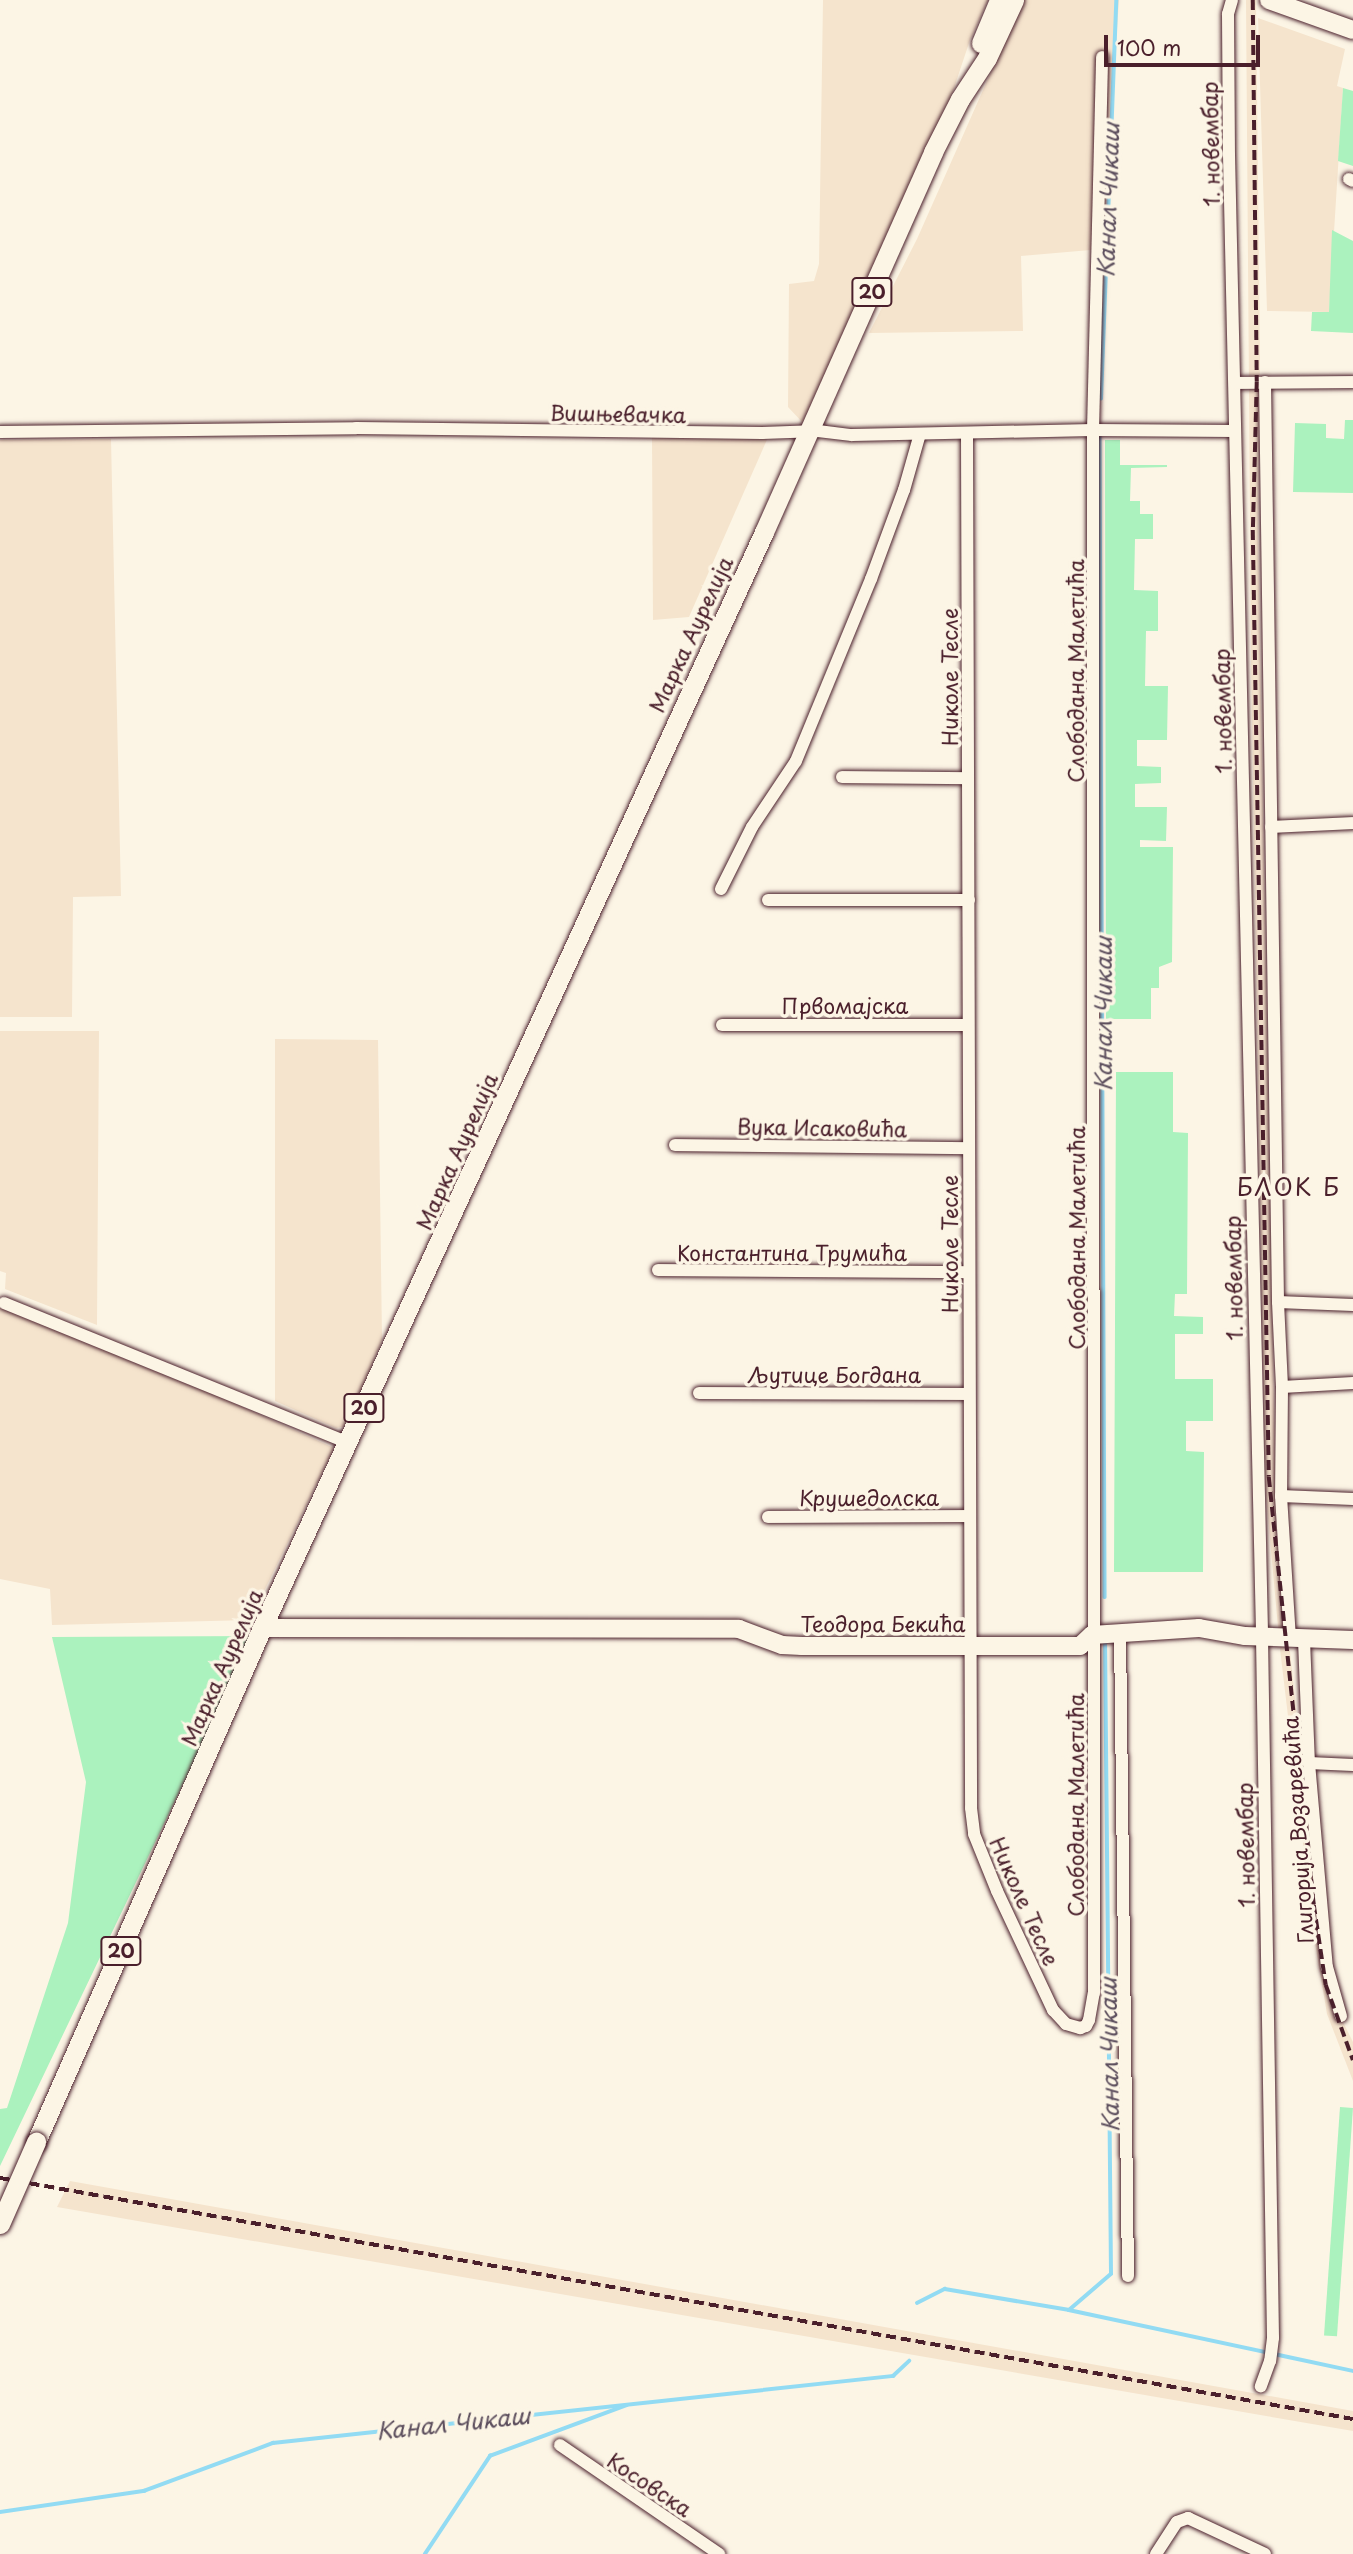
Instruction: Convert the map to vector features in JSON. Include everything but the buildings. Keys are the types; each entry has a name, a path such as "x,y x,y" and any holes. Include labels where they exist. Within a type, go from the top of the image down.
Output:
{"main road":[{"name":"Марка Аурелија","path":"0,2224 262,1628 960,99 999,0"},
{"name":"Марка Аурелија","path":"960,99 987,58 1014,0"}],"street":[{"name":"1. новембар","path":"1232,0 1228,11 1228,78 1262,1637 1273,2338 1270,2361 1261,2386"},
{"path":"1269,0 1353,30"},
{"name":"Слободана Малетића","path":"1102,57 1093,430 1096,1047 1106,1633 1128,2276"},
{"path":"1265,382 1278,1302 1282,1387 1281,1496 1297,1639"},
{"path":"1236,383 1353,382"},
{"name":"Вишњевачка","path":"0,432 356,428 807,431 837,435 1093,430 1235,431"},
{"name":"Николе Тесле","path":"967,433 968,1647 974,1834 997,1891 1053,2010 1058,2018 1074,2027"},
{"path":"721,889 752,827 796,761 885,541 920,434"},
{"path":"842,777 968,778"},
{"path":"1271,827 1353,823"},
{"path":"768,900 969,900"},
{"name":"Првомајска","path":"722,1024 968,1025"},
{"name":"Вука Исаковића","path":"675,1144 968,1148"},
{"name":"Константина Трумића","path":"657,1270 968,1272"},
{"path":"1278,1302 1353,1305"},
{"path":"4,1303 348,1443"},
{"path":"1282,1387 1353,1383"},
{"name":"Љутице Богдана","path":"699,1393 968,1394"},
{"path":"1281,1496 1353,1499"},
{"name":"Крушедолска","path":"768,1517 969,1516"},
{"name":"Теодора Бекића","path":"262,1628 739,1629 782,1645 1080,1646 1106,1633 1199,1628 1262,1637 1353,1640"},
{"name":"Слободана Малетића","path":"1074,2027 1086,2026 1092,2012 1094,1993 1106,1633"},
{"name":"Глигорија Возаревића","path":"1297,1639 1326,1967 1341,2016"},
{"path":"1309,1763 1353,1765"},
{"name":"Косовска","path":"560,2445 719,2554"},
{"path":"1156,2554 1177,2522 1188,2518 1265,2554"}],"shaded area":[{"path":"823,0 988,0 970,40 949,103 803,423 788,407 789,284 814,281 819,264"},
{"path":"1023,0 1119,0 1102,249 1021,256 1023,331 869,333 917,239"},
{"path":"1246,0 1256,0 1260,357 1258,538 1276,1520 1309,1830 1335,2006 1353,2042 1353,2081 1327,2014 1315,1943 1280,1649 1265,1484 1251,656"},
{"path":"1258,18 1345,49 1337,86 1343,88 1329,312 1267,311"},
{"path":"652,435 769,435 689,617 653,620"},
{"path":"111,439 121,896 73,897 72,1017 0,1017 0,440"},
{"path":"0,1031 99,1031 97,1325 5,1289 6,1273 0,1271"},
{"path":"275,1039 378,1040 382,1340 347,1426 336,1428 275,1401"},
{"path":"0,1298 334,1448 250,1620 52,1625 50,1589 0,1579"},
{"path":"70,2181 1353,2411 1353,2431 57,2207"}],"green space":[{"path":"1343,88 1353,91 1353,166 1338,161"},
{"path":"1332,230 1353,241 1353,333 1311,331 1312,312 1329,312"},
{"path":"1345,420 1353,420 1353,493 1293,492 1295,423 1326,424 1326,438 1344,439"},
{"path":"1105,440 1120,440 1120,465 1167,465 1131,468 1130,501 1140,501 1140,514 1153,514 1153,539 1135,539 1134,590 1158,591 1158,631 1146,631 1145,686 1168,686 1167,740 1137,740 1137,766 1161,767 1161,783 1135,784 1135,807 1167,807 1166,841 1140,840 1140,847 1173,847 1172,962 1159,967 1159,988 1151,988 1151,1019 1106,1019"},
{"path":"1116,1072 1173,1072 1173,1132 1188,1133 1187,1294 1175,1294 1174,1316 1203,1317 1203,1334 1175,1334 1175,1379 1213,1379 1213,1421 1186,1421 1186,1451 1204,1452 1203,1572 1114,1572"},
{"path":"254,1636 0,2166 0,2109 7,2108 68,1923 86,1782 52,1637"},
{"path":"1340,2107 1353,2108 1337,2336 1324,2335"}],"waterway":[{"name":"Канал Чикаш","path":"1101,399 1116,0"},
{"name":"Канал Чикаш","path":"1100,433 1105,1597"},
{"name":"Канал Чикаш","path":"917,2303 945,2289 1069,2310 1111,2274 1105,1641"},
{"path":"1069,2310 1353,2371"},
{"name":"Канал Чикаш","path":"0,2512 144,2491 273,2443 893,2376 909,2361"},
{"path":"425,2554 490,2456 627,2405"}],"railway":[{"path":"1253,0 1257,382 1253,530 1269,1477 1314,1905 1326,1985 1353,2060"},
{"path":"0,2178 1353,2419"}],"district":[{"name":"БЛОК Б","path":"1289,1187"}]}
